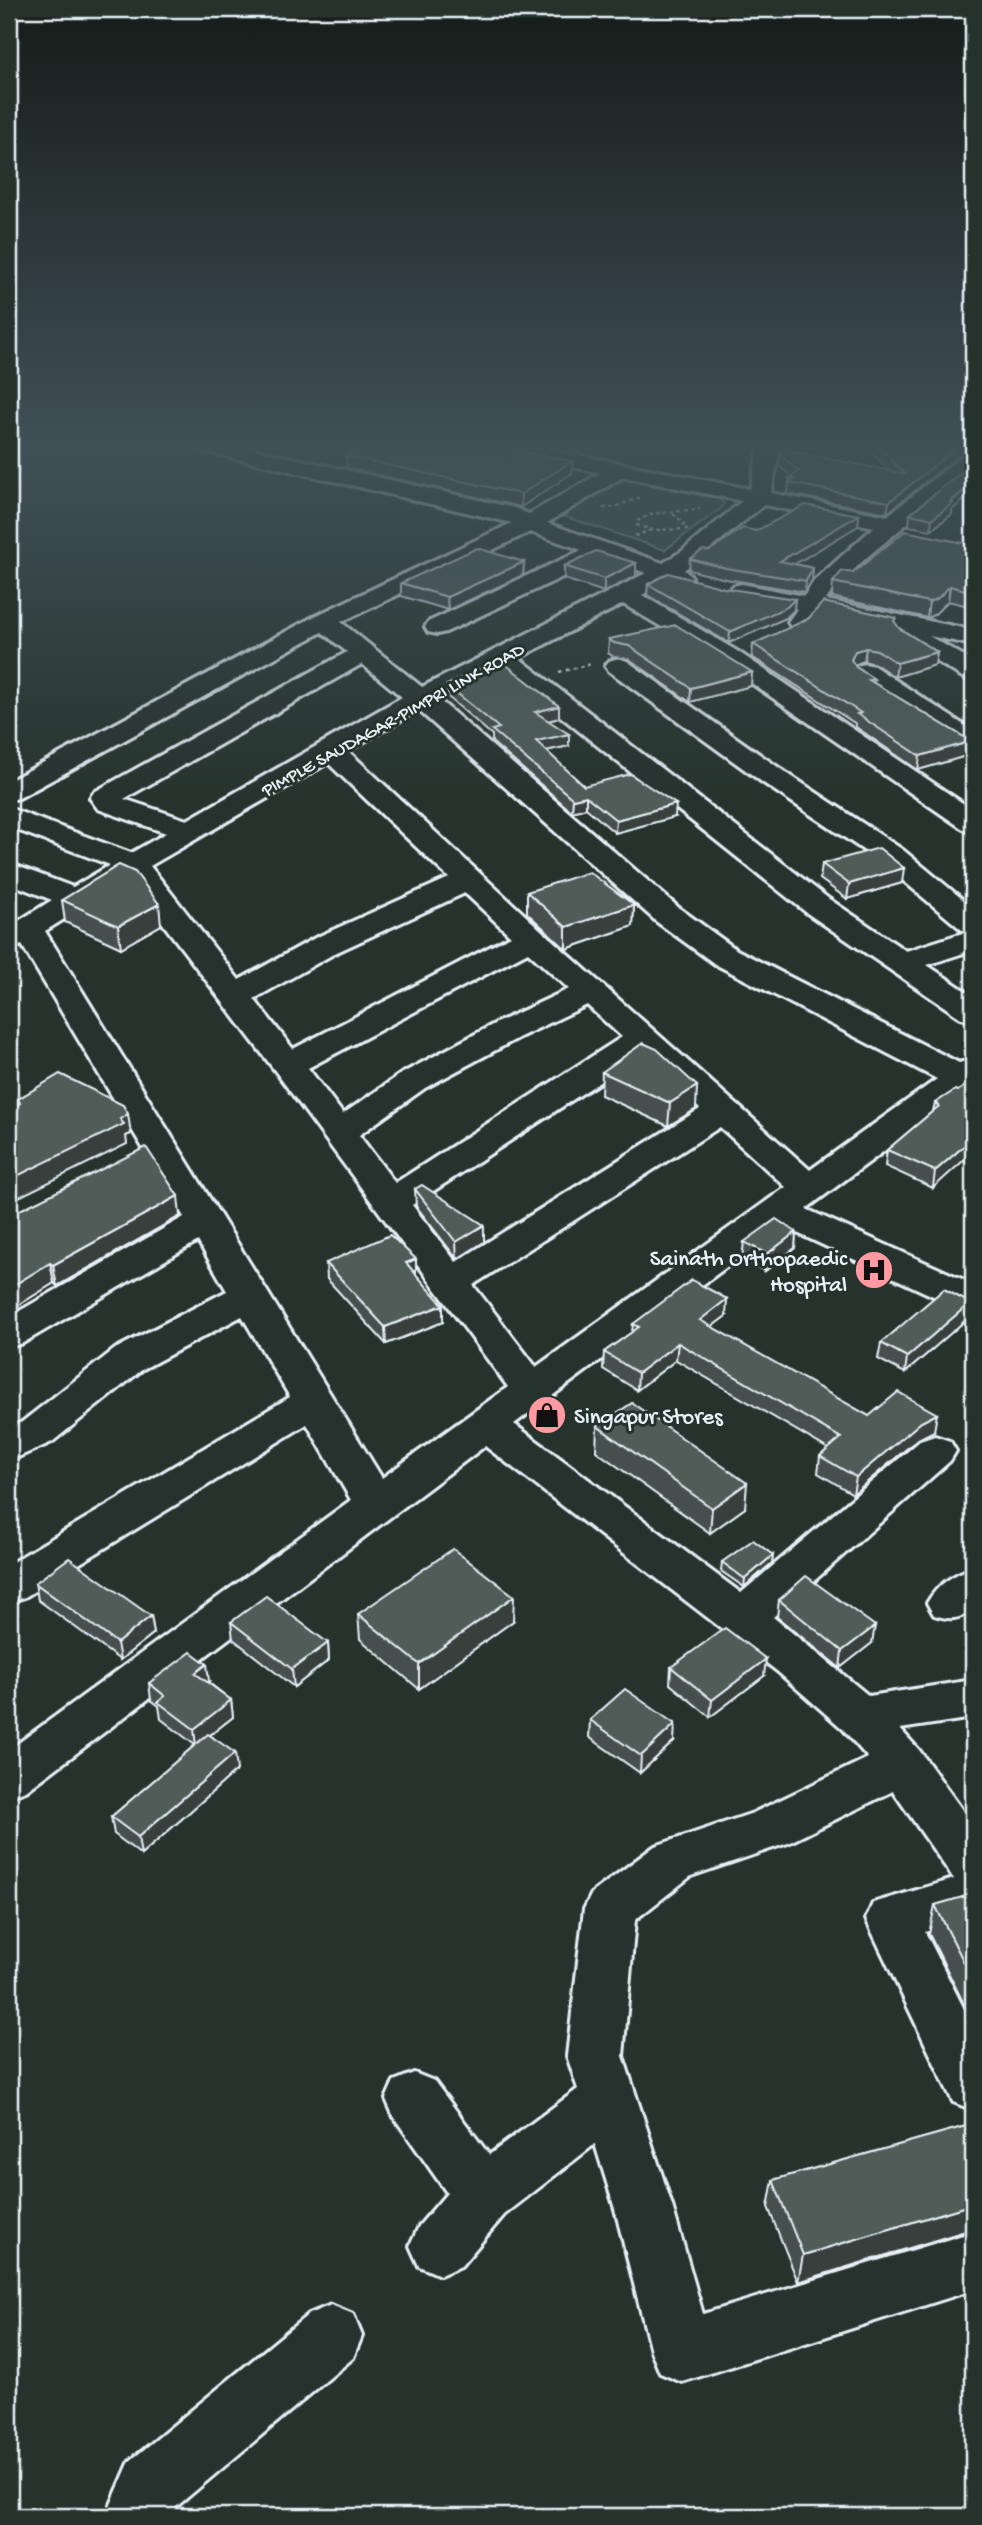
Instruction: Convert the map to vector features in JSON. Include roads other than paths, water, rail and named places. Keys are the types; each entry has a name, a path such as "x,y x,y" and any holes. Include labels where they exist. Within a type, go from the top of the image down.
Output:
{"street":[{"path":"9,792 324,621 448,562"},
{"path":"437,627 576,562"},
{"path":"633,562 713,586 813,603 973,637"},
{"name":"PIMPLE SAUDAGAR-PIMPRI LINK ROAD","path":"18,934 133,864 420,698 479,651 625,595 679,562"},
{"path":"785,632 807,616 821,589 855,562"},
{"path":"625,595 740,651 973,823"},
{"path":"415,613 479,651 818,906 973,1011"},
{"path":"880,618 973,672"},
{"path":"9,1777 485,1424 967,1074 726,957 668,915 420,698 324,621"},
{"path":"190,831 108,803 104,798 364,653"},
{"path":"618,666 772,776 892,856 973,923"},
{"path":"865,672 973,743"},
{"path":"331,750 531,939 722,1110 795,1200 973,1299"},
{"path":"9,817 133,864 288,1065 531,1391"},
{"path":"9,872 75,899"},
{"path":"235,996 326,945 469,880"},
{"path":"18,934 146,1151 205,1221 376,1504"},
{"path":"288,1065 531,939"},
{"path":"902,963 973,940"},
{"path":"339,1133 412,1081 508,1030 590,991"},
{"path":"391,1202 644,1038"},
{"path":"451,1283 722,1110"},
{"path":"9,1334 205,1221"},
{"path":"9,1446 37,1432 129,1359 250,1295"},
{"path":"9,1585 314,1401"},
{"path":"485,1424 794,1658 860,1716 902,1764 973,1865"},
{"path":"742,1618 935,1451"},
{"path":"860,1716 972,1702"},
{"path":"902,1764 770,1828 673,1861 610,1909 595,2056 644,2210 682,2351 973,2261"},
{"path":"973,1896 892,1920 973,2084"},
{"path":"414,2099 484,2195"},
{"path":"440,2246 484,2195 609,2099"},
{"path":"138,2516 153,2484 331,2336"}],"place":[{"name":"Sainath Orthopaedic Hospital","path":"874,1270"},
{"name":"Singapur Stores","path":"547,1415"}]}
